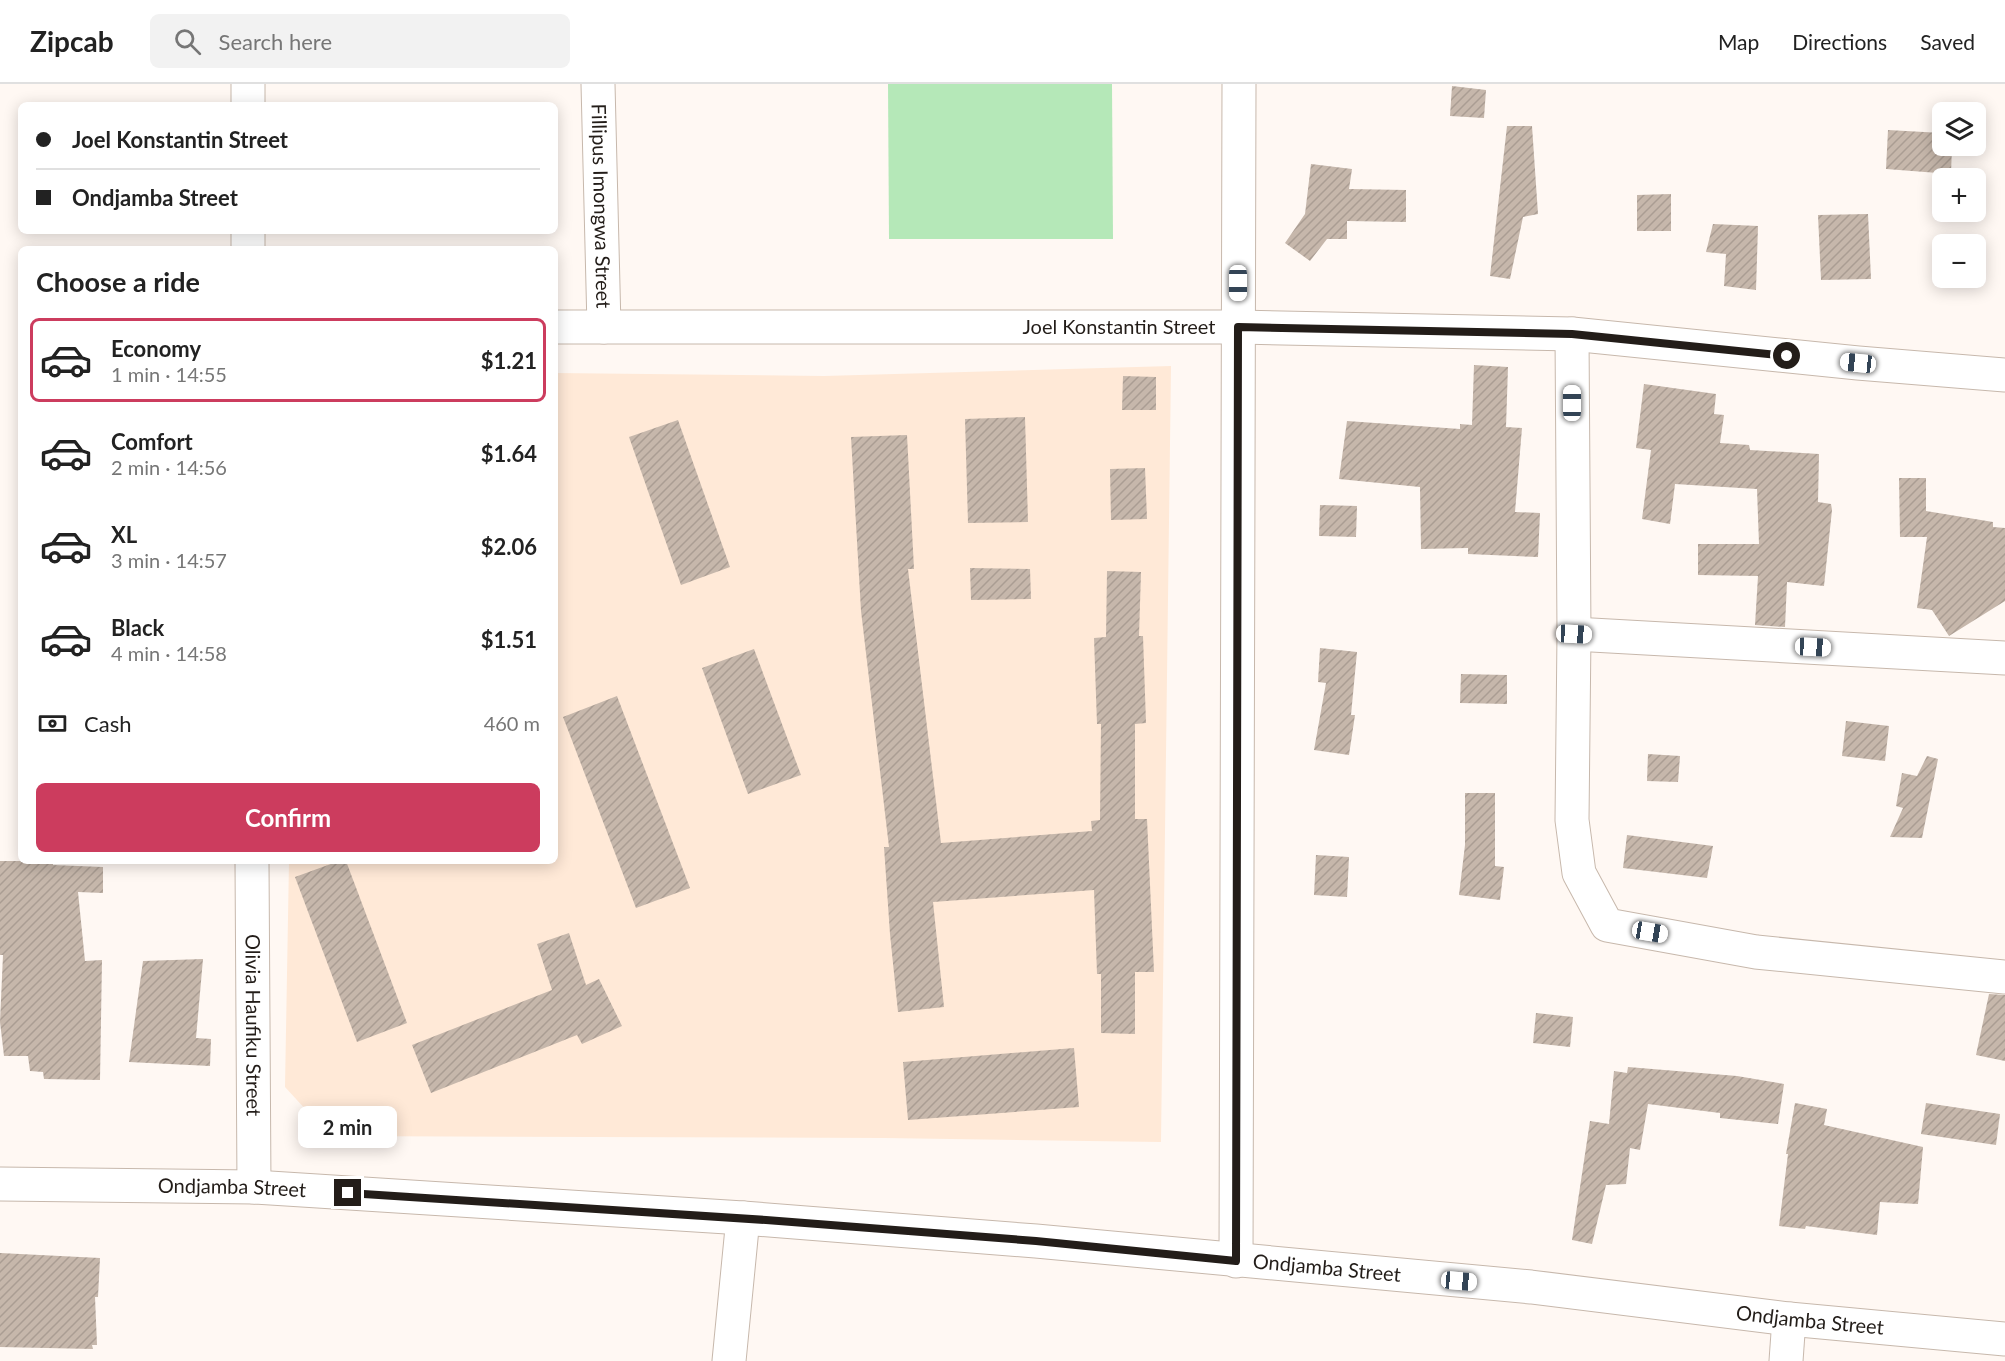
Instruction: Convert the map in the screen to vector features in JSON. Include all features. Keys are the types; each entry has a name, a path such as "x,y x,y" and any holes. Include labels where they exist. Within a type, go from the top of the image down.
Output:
{"street":[{"path":"248,84 248,102"},
{"name":"Fillipus Imongwa Street","path":"598,84 604,327"},
{"path":"1236,1261 1239,84"},
{"name":"Joel Konstantin Street","path":"558,327 1238,327 1572,334 1858,363 2005,375"},
{"path":"1572,334 1574,634 1572,820 1580,873 1607,925 1756,952 2005,977"},
{"path":"1574,634 2005,658"},
{"name":"Olivia Haufiku Street","path":"252,864 255,1187"},
{"name":"Ondjamba Street","path":"0,1184 255,1187 744,1218 1036,1241 1531,1287 1789,1319 2005,1339"},
{"path":"729,1361 744,1218"},
{"path":"1786,1361 1789,1319"}],"shaded area":[{"path":"1171,366 1161,1142 884,1138 330,1136 285,1087 289,864 558,864 558,373 824,376"}],"green space":[{"path":"888,84 1112,84 1113,239 889,239"}],"building":[{"path":"1452,86 1486,90 1484,118 1450,116"},
{"path":"1507,126 1532,126 1538,214 1523,217 1510,279 1490,276"},
{"path":"1888,130 1932,132 1932,156 1952,156 1951,168 1932,168 1932,173 1886,169"},
{"path":"1311,164 1352,169 1349,189 1406,190 1406,222 1347,221 1347,239 1327,239 1310,261 1285,243 1305,214"},
{"path":"1671,194 1671,231 1637,231 1637,195"},
{"path":"1868,214 1871,279 1821,280 1818,215"},
{"path":"1713,224 1758,226 1756,290 1724,286 1726,254 1706,252"},
{"path":"1474,365 1508,367 1506,427 1522,428 1515,512 1540,513 1538,557 1468,554 1468,548 1421,549 1420,487 1339,479 1347,421 1460,429 1460,424 1472,425"},
{"path":"1123,376 1156,377 1156,410 1122,410"},
{"path":"1644,384 1716,394 1714,414 1724,415 1720,443 1749,445 1750,450 1819,454 1818,502 1831,504 1832,510 1824,586 1787,582 1785,627 1755,625 1758,576 1698,575 1698,544 1759,544 1757,489 1675,484 1670,524 1642,519 1651,450 1636,448"},
{"path":"1025,417 1028,522 968,523 965,419"},
{"path":"678,420 730,567 681,585 629,437"},
{"path":"907,435 914,569 908,569 941,843 1092,831 1091,821 1100,820 1101,724 1097,724 1094,638 1106,637 1107,571 1141,572 1139,636 1143,636 1146,723 1135,724 1135,819 1147,819 1154,972 1135,972 1135,1034 1101,1033 1101,974 1097,974 1094,890 933,902 944,1007 898,1012 884,847 889,847 861,611 851,437"},
{"path":"1145,468 1147,519 1111,520 1110,469"},
{"path":"1899,478 1926,478 1926,511 1993,522 1993,527 2005,528 2005,601 1949,636 1932,610 1917,608 1927,537 1900,537"},
{"path":"1320,505 1357,506 1356,537 1319,536"},
{"path":"970,568 1030,569 1031,599 971,600"},
{"path":"1320,648 1357,652 1351,715 1355,715 1349,755 1314,750 1326,683 1318,682"},
{"path":"754,649 801,775 748,794 702,668"},
{"path":"1461,674 1507,675 1507,704 1460,703"},
{"path":"617,696 690,888 636,908 563,717"},
{"path":"1846,721 1889,726 1885,761 1842,756"},
{"path":"1648,754 1680,756 1678,782 1647,781"},
{"path":"1927,756 1938,759 1922,838 1890,837 1903,808 1896,806 1902,773 1917,776"},
{"path":"1465,793 1495,793 1495,866 1504,867 1500,900 1459,895 1465,845"},
{"path":"1627,835 1713,846 1707,878 1623,868"},
{"path":"1316,855 1349,857 1347,897 1314,895"},
{"path":"0,861 18,861 18,864 103,867 103,893 78,892 85,961 102,960 100,1080 44,1079 43,1072 30,1071 28,1056 4,1056 0,1022 3,955 0,955"},
{"path":"331,864 347,864 407,1023 357,1042 295,877"},
{"path":"569,933 586,985 599,979 622,1026 582,1044 577,1035 431,1093 412,1045 552,990 537,944"},
{"path":"203,959 196,1038 211,1039 210,1066 129,1062 143,961"},
{"path":"1989,994 2005,995 2005,1061 1976,1055"},
{"path":"1536,1013 1573,1017 1570,1047 1533,1043"},
{"path":"1074,1048 1079,1107 908,1120 903,1062"},
{"path":"1628,1067 1737,1076 1784,1084 1778,1124 1720,1118 1720,1113 1648,1104 1640,1150 1630,1148 1626,1184 1606,1185 1592,1244 1572,1240 1590,1121 1609,1124 1614,1071 1627,1073"},
{"path":"1795,1103 1827,1109 1824,1125 1923,1147 1918,1204 1880,1202 1877,1235 1806,1226 1805,1229 1779,1226 1788,1154 1786,1154"},
{"path":"1926,1103 2000,1114 1996,1145 1921,1134"},
{"path":"0,1253 100,1258 98,1297 95,1297 97,1345 92,1345 93,1349 0,1347"}],"route":[{"path":"348,1193 766,1220 1036,1241 1236,1261 1238,327 1572,334 1787,356"}]}
